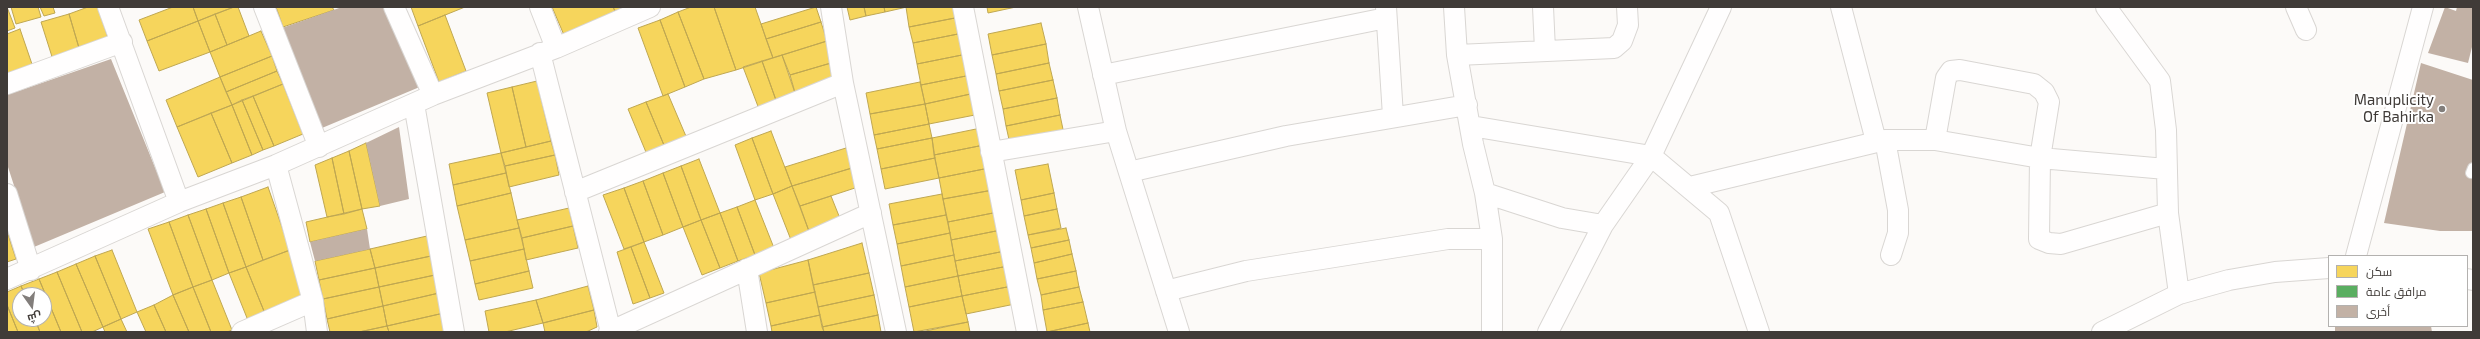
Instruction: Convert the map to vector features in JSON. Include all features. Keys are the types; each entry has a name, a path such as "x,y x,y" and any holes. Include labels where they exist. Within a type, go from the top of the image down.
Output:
{"street":[{"path":"108,7 179,202"},
{"path":"264,7 319,147"},
{"path":"394,7 434,95"},
{"path":"540,7 575,192 610,332 871,213"},
{"path":"7,279 31,270 179,202 276,165 434,95 548,50 650,7"},
{"path":"831,7 843,83 896,332"},
{"path":"963,7 1027,332"},
{"path":"1088,7 1116,132 1179,332"},
{"path":"1454,7 1457,55 1485,193 1492,239 1492,332"},
{"path":"1543,7 1545,50"},
{"path":"1457,55 1614,48 1622,41 1628,25 1627,7"},
{"path":"1548,332 1603,225 1652,156 1721,7"},
{"path":"1842,7 1881,141 1898,210 1898,233 1891,254"},
{"path":"2106,7 2160,81 2166,130 2168,213 2179,294"},
{"path":"2296,7 2306,30"},
{"path":"2356,255 2423,7"},
{"path":"1103,75 1386,12 1393,116"},
{"path":"7,84 122,42"},
{"path":"1934,140 1946,78 1951,71 1960,70 2034,84 2044,92 2049,102 2040,158 2039,239 2049,243 2062,244 2168,213"},
{"path":"575,192 843,83"},
{"path":"414,104 454,332"},
{"path":"1129,172 1286,136 1393,116 1467,105"},
{"path":"1471,126 1652,156 1719,213 1759,332"},
{"path":"991,152 1116,132"},
{"path":"1690,187 1881,141 1934,140 2040,158 2166,169"},
{"path":"276,165 313,301 317,332"},
{"path":"1485,193 1562,218 1603,225"},
{"path":"7,194 31,270"},
{"path":"1166,291 1246,270 1448,239 1492,239"},
{"path":"2102,332 2179,294 2229,280 2275,272 2328,268"},
{"path":"747,269 757,332"},
{"path":"242,332 313,301"}],"building: سكن":[{"path":"7,7 15,28 7,31"},
{"path":"11,7 38,7 41,17 16,24"},
{"path":"40,7 53,7 55,13 44,16"},
{"path":"88,7 98,7 109,41 80,51 69,14"},
{"path":"173,7 193,7 198,21 147,41 139,20"},
{"path":"193,7 234,7 198,21"},
{"path":"238,7 249,36 227,45 215,14"},
{"path":"276,7 332,7 334,10 283,27"},
{"path":"411,7 465,7 418,26"},
{"path":"552,7 613,7 616,13 564,35"},
{"path":"613,7 630,7 616,13"},
{"path":"691,7 714,7 736,70 704,79 678,12"},
{"path":"714,7 755,7 773,58 736,70"},
{"path":"816,7 821,22 766,39 761,24"},
{"path":"847,7 864,7 866,16 850,20"},
{"path":"864,7 884,7 885,12 866,16"},
{"path":"884,7 907,7 885,12"},
{"path":"906,7 958,7 960,17 909,27"},
{"path":"987,7 1016,7 988,13"},
{"path":"678,12 704,79 685,87 660,20"},
{"path":"69,14 81,55 54,63 41,22"},
{"path":"215,14 227,45 210,52 198,21"},
{"path":"445,15 466,71 439,82 418,26"},
{"path":"960,17 963,33 913,43 909,27"},
{"path":"660,20 685,87 663,96 638,28"},
{"path":"198,21 210,52 159,71 147,41"},
{"path":"821,22 827,41 773,58 766,39"},
{"path":"1041,23 1046,44 992,55 988,34"},
{"path":"20,29 34,70 7,78 7,34"},
{"path":"261,31 272,56 220,77 210,52"},
{"path":"963,33 967,54 917,64 913,43"},
{"path":"827,41 831,63 790,75 782,55"},
{"path":"1046,44 1049,63 996,74 992,55"},
{"path":"967,54 971,75 921,85 917,64"},
{"path":"782,55 796,96 777,103 762,61"},
{"path":"272,56 277,71 226,92 220,77"},
{"path":"762,61 777,103 759,109 743,67"},
{"path":"831,63 837,84 796,96 790,75"},
{"path":"1049,63 1053,80 999,91 996,74"},
{"path":"277,71 283,84 232,105 226,92"},
{"path":"971,75 975,93 925,104 921,85"},
{"path":"220,77 232,105 177,127 166,100"},
{"path":"1053,80 1057,98 1003,109 999,91"},
{"path":"537,81 551,141 526,147 512,87"},
{"path":"920,82 925,104 870,114 866,93"},
{"path":"283,84 303,134 274,146 253,96"},
{"path":"512,87 526,147 501,153 487,93"},
{"path":"975,93 980,114 929,124 925,104"},
{"path":"668,94 688,141 666,150 646,102"},
{"path":"253,96 274,146 263,150 242,100"},
{"path":"1057,98 1060,115 1006,126 1003,109"},
{"path":"242,100 263,150 252,155 232,105"},
{"path":"646,102 666,150 648,157 628,109"},
{"path":"925,104 929,124 874,135 870,114"},
{"path":"232,105 252,155 232,163 211,113"},
{"path":"211,113 232,163 198,177 177,127"},
{"path":"1060,115 1064,134 1010,144 1006,126"},
{"path":"929,124 932,138 877,149 874,135"},
{"path":"981,128 984,145 934,155 932,138"},
{"path":"771,131 792,186 773,194 752,138"},
{"path":"752,138 773,194 755,200 735,145"},
{"path":"932,138 935,158 881,169 877,149"},
{"path":"551,141 555,155 505,166 501,153"},
{"path":"366,143 380,206 362,209 349,151"},
{"path":"984,145 989,168 939,178 934,155"},
{"path":"846,148 852,168 792,186 785,167"},
{"path":"349,151 362,209 344,214 332,158"},
{"path":"501,153 506,173 453,185 449,164"},
{"path":"555,155 559,175 509,187 505,166"},
{"path":"332,158 344,214 327,217 315,165"},
{"path":"935,158 939,178 885,189 881,169"},
{"path":"699,159 720,213 701,220 681,166"},
{"path":"1048,164 1054,193 1021,200 1015,170"},
{"path":"681,166 701,220 683,227 663,173"},
{"path":"852,168 858,187 800,206 792,186"},
{"path":"989,168 993,190 943,199 939,178"},
{"path":"506,173 511,193 457,206 453,185"},
{"path":"663,173 683,227 663,235 643,181"},
{"path":"643,181 663,235 644,242 624,188"},
{"path":"792,186 810,234 791,240 773,194"},
{"path":"268,187 290,250 263,260 241,197"},
{"path":"624,188 644,242 624,249 603,195"},
{"path":"993,190 998,212 948,222 943,199"},
{"path":"511,193 519,228 465,240 457,206"},
{"path":"1054,193 1057,209 1024,216 1021,200"},
{"path":"942,194 946,215 893,225 889,204"},
{"path":"831,196 841,221 810,234 800,206"},
{"path":"241,197 263,260 246,267 223,203"},
{"path":"755,200 774,248 755,255 737,207"},
{"path":"223,203 246,267 229,273 206,209"},
{"path":"737,207 755,255 738,261 720,213"},
{"path":"569,208 573,226 522,238 517,220"},
{"path":"206,209 229,273 212,280 188,215"},
{"path":"362,209 367,229 310,242 306,222"},
{"path":"1057,209 1061,228 1028,235 1024,216"},
{"path":"998,212 1001,230 951,240 948,222"},
{"path":"720,213 738,261 720,268 701,220"},
{"path":"188,215 212,280 193,287 169,222"},
{"path":"946,215 950,233 897,244 893,225"},
{"path":"701,220 720,268 702,275 683,227"},
{"path":"169,222 193,287 173,295 148,229"},
{"path":"573,226 578,248 526,260 522,238"},
{"path":"519,228 524,249 470,261 465,240"},
{"path":"1066,228 1069,240 1031,248 1028,235"},
{"path":"1001,230 1005,251 955,261 951,240"},
{"path":"7,231 16,259 7,262"},
{"path":"950,233 954,255 901,266 897,244"},
{"path":"427,236 431,256 375,268 370,249"},
{"path":"1069,240 1072,254 1034,263 1031,248"},
{"path":"644,242 664,293 650,298 631,247"},
{"path":"862,243 869,273 813,285 808,260"},
{"path":"631,247 650,298 633,304 617,252"},
{"path":"370,249 375,268 319,280 315,261"},
{"path":"524,249 529,271 475,284 470,261"},
{"path":"112,250 137,312 121,319 95,256"},
{"path":"290,250 305,298 266,316 246,267"},
{"path":"1005,251 1008,266 958,276 955,261"},
{"path":"1072,254 1076,271 1037,279 1034,263"},
{"path":"954,255 958,276 905,287 901,266"},
{"path":"95,256 121,319 103,327 76,264"},
{"path":"431,256 435,275 379,287 375,268"},
{"path":"808,260 815,292 766,303 759,273"},
{"path":"76,264 103,327 92,332 82,332 57,272"},
{"path":"1008,266 1012,286 962,296 958,276"},
{"path":"246,267 266,316 249,323 229,273"},
{"path":"375,268 379,287 323,299 319,280"},
{"path":"529,271 533,288 479,300 475,284"},
{"path":"1076,271 1079,287 1041,295 1037,279"},
{"path":"57,272 82,332 61,332 52,310 52,287 42,287 39,279"},
{"path":"869,273 874,295 818,307 813,285"},
{"path":"435,275 439,293 383,306 379,287"},
{"path":"958,276 962,296 909,307 905,287"},
{"path":"39,279 42,287 21,287"},
{"path":"212,280 232,330 227,332 211,332 193,287"},
{"path":"588,286 594,310 543,323 536,300"},
{"path":"1012,286 1015,304 966,314 962,296"},
{"path":"193,287 211,332 189,332 173,295"},
{"path":"379,287 383,306 327,319 323,299"},
{"path":"1079,287 1083,302 1043,310 1041,295"},
{"path":"12,290 12,317 7,305 7,292"},
{"path":"815,292 820,315 771,326 766,303"},
{"path":"439,293 444,313 387,326 383,306"},
{"path":"173,295 189,332 166,332 154,305"},
{"path":"874,295 878,315 822,327 818,307"},
{"path":"962,296 968,322 914,332 909,307"},
{"path":"536,300 543,323 505,332 489,332 485,311"},
{"path":"1083,302 1088,323 1047,332 1043,310"},
{"path":"7,305 12,317 12,327 16,327 18,332 7,332"},
{"path":"154,305 166,332 146,332 137,312"},
{"path":"383,306 387,326 359,332 330,332 327,319"},
{"path":"52,310 61,332 40,332 38,327 52,327"},
{"path":"594,310 597,327 586,332 545,332 543,323"},
{"path":"444,313 447,332 389,332 387,326"},
{"path":"820,315 824,332 772,332 771,326"},
{"path":"878,315 881,332 824,332 822,327"},
{"path":"121,319 127,332 105,332 103,327"},
{"path":"968,322 970,332 921,332"},
{"path":"1088,323 1090,332 1047,332"},
{"path":"387,326 389,332 359,332"},
{"path":"16,327 38,327 40,332 18,332"}],"building: مرافق عامة":[{"name":"Manuplicity Of Bahirka","path":"2437,77 2460,84 2454,101 2459,103 2454,118 2449,116 2444,130 2422,122"}],"building: أخرى":[{"path":"342,7 389,7 422,86 322,128 282,28"},
{"path":"2445,7 2456,11 2457,7 2473,7 2473,43 2468,63 2428,53"},
{"path":"111,59 165,192 34,247 7,164 7,95"},
{"path":"2421,63 2473,80 2473,231 2440,231 2384,223"},
{"path":"399,127 409,199 380,206 366,143"},
{"path":"367,229 370,249 315,261 310,242"},
{"path":"2335,327 2431,327 2432,332 2335,332"}],"place":[{"name":"Manuplicity Of Bahirka","path":"2442,109"}]}
